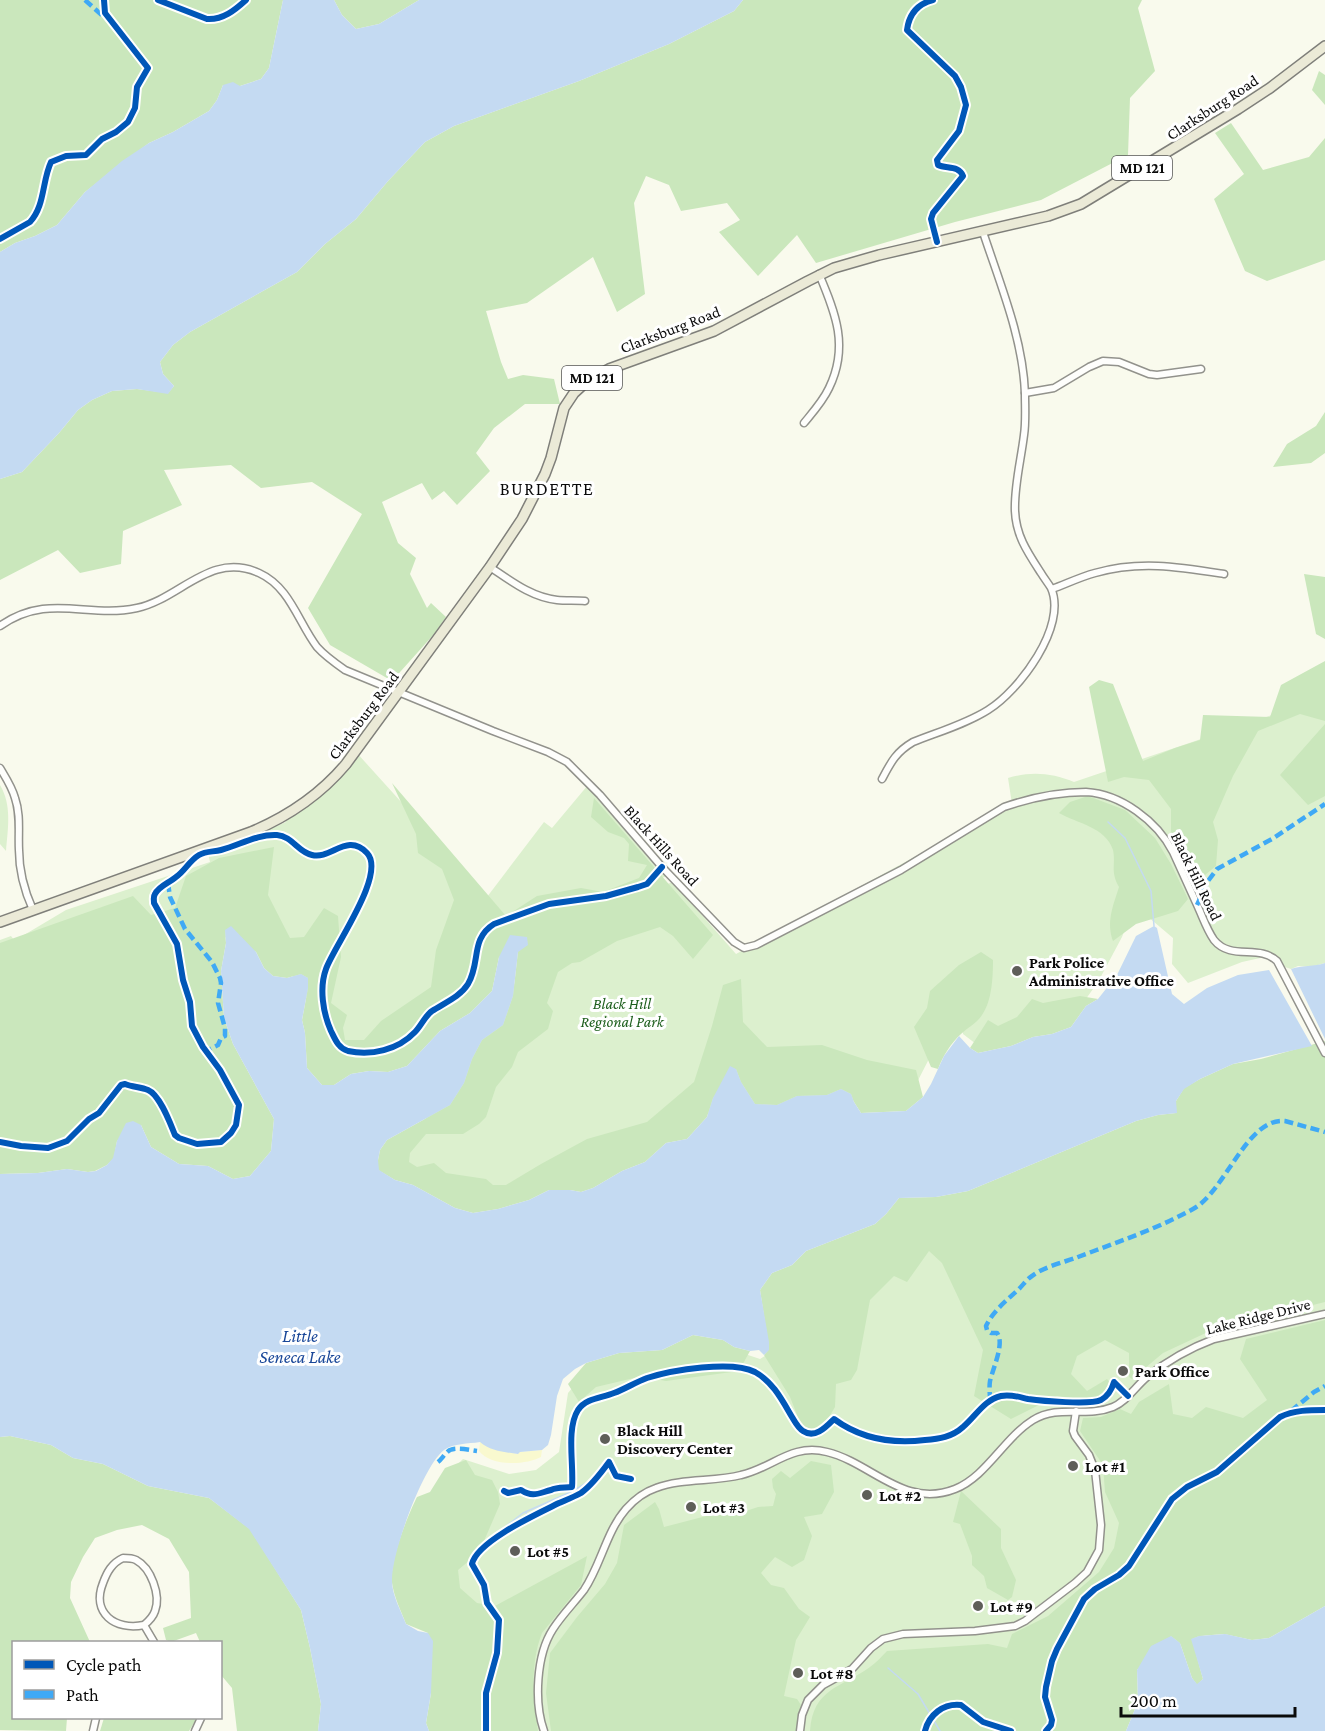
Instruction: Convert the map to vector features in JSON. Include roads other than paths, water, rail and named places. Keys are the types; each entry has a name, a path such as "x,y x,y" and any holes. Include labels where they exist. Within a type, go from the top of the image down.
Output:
{"main road":[{"name":"Clarksburg Road","path":"0,922 251,832 289,813 323,789 339,772 399,692 522,519 551,458 564,408 580,386 595,376 714,331 819,274 857,261 1048,216 1082,204 1238,109 1325,46"}],"street":[{"path":"882,779 894,757 905,746 980,714 1013,690 1044,645 1050,632 1054,612 1052,589 1023,546 1015,519 1015,500 1025,431 1022,362 1015,331 983,232"},
{"path":"804,423 829,390 836,372 839,354 837,319 819,274"},
{"path":"1025,393 1054,388 1089,367 1103,362 1119,362 1157,375 1201,369"},
{"path":"1052,589 1095,573 1137,565 1159,564 1224,574"},
{"path":"490,567 520,588 537,596 556,600 585,601"},
{"path":"0,626 24,613 44,608 67,607 116,611 137,609 161,599 208,572 221,568 249,569 280,587 318,647 331,661 345,670 399,692"},
{"name":"Black Hills Road","path":"399,692 548,752 567,762 600,795 662,867 734,942 744,948 756,945 901,870"},
{"path":"0,768 16,799 21,874 25,892 33,910"},
{"name":"Black Hill Road","path":"901,870 1014,803 1075,793 1109,797 1140,813 1161,834 1171,849 1208,929 1218,944 1230,951 1266,955 1277,961 1325,1053"},
{"name":"Lake Ridge Drive","path":"544,1731 539,1703 539,1677 540,1660 546,1640 589,1582 617,1521 641,1495 662,1486 721,1480 744,1475 794,1451 828,1452 856,1464 901,1489 919,1494 938,1494 956,1489 971,1480 1016,1432 1042,1415 1065,1410 1098,1412 1114,1407 1146,1378 1180,1354 1202,1343 1325,1314"},
{"path":"800,1731 802,1715 808,1700 823,1685 852,1669 871,1648 883,1639 903,1634 975,1631 1015,1626 1087,1572 1099,1550 1101,1525 1095,1470 1089,1455 1073,1431 1076,1411"},
{"path":"123,1558 140,1562 146,1568 154,1585 157,1607 144,1625 131,1626 117,1623 107,1617 101,1607 99,1594 105,1576 113,1564 123,1558"},
{"path":"144,1625 153,1641"}],"water":[{"path":"283,0 334,0 342,15 356,29 379,24 419,0 743,0 734,11 669,44 579,81 454,126 425,142 356,219 325,244 297,272 190,332 173,345 160,362 163,374 174,386 168,394 137,389 112,391 92,400 78,410 22,472 0,479 0,252 57,225 85,192 122,161 149,143 209,111 217,100 223,85 233,82 240,86 261,79 269,68"},
{"name":"Little Seneca Lake","path":"231,926 256,952 264,968 273,976 287,978 301,974 308,978 302,1020 307,1068 322,1085 334,1085 351,1074 369,1071 388,1072 407,1066 440,1031 470,1013 492,991 499,957 510,935 527,937 528,945 518,952 513,996 503,1025 482,1040 472,1059 464,1083 450,1105 387,1140 380,1150 378,1160 379,1170 395,1180 413,1185 455,1208 473,1213 529,1200 549,1190 581,1192 593,1188 622,1171 645,1162 666,1143 687,1139 707,1117 713,1098 730,1066 736,1069 741,1082 755,1104 777,1105 797,1096 827,1095 841,1089 851,1094 861,1113 906,1111 923,1097 944,1056 959,1036 978,1053 1011,1046 1033,1037 1052,1034 1071,1027 1086,1006 1098,999 1117,975 1136,936 1154,926 1157,928 1172,994 1184,1004 1207,988 1238,975 1269,970 1312,1046 1233,1064 1184,1089 1176,1101 1177,1113 1136,1121 968,1191 936,1197 899,1198 875,1224 806,1251 792,1265 772,1273 760,1290 769,1342 769,1350 764,1355 759,1350 750,1351 734,1347 723,1340 693,1335 662,1350 619,1353 586,1363 563,1379 557,1396 551,1435 548,1445 542,1450 518,1454 502,1452 480,1442 457,1445 444,1450 427,1473 410,1511 397,1551 392,1581 395,1597 406,1624 418,1631 428,1633 433,1641 431,1693 426,1723 429,1731 318,1731 321,1704 301,1610 249,1529 209,1498 148,1486 103,1464 73,1458 51,1445 10,1436 0,1437 0,1174 38,1173 67,1169 96,1171 107,1165 113,1158 117,1141 126,1123 133,1121 141,1125 151,1147 179,1164 208,1166 233,1179 250,1176 271,1151 274,1119 233,1044 224,1018 221,971 226,943 225,930"},
{"path":"1325,963 1325,1039 1291,969"},
{"path":"1325,1606 1325,1731 1126,1731 1138,1702 1137,1670 1151,1646 1171,1636 1180,1643 1192,1678 1197,1684 1203,1679 1191,1639 1199,1636 1225,1634 1252,1640 1269,1638"}],"waterway":[{"path":"1108,822 1125,838 1151,891 1154,926"},
{"path":"496,1534 523,1513 588,1482"},
{"path":"526,1512 528,1518"},
{"path":"888,1668 918,1694 940,1731"}],"place":[{"name":"Park Police Administrative Office","path":"1017,971"},
{"name":"Park Office","path":"1123,1371"},
{"name":"Black Hill Discovery Center","path":"605,1439"},
{"name":"Lot #1","path":"1073,1466"},
{"name":"Lot #2","path":"867,1495"},
{"name":"Lot #3","path":"691,1507"},
{"name":"Lot #5","path":"515,1551"},
{"name":"Lot #9","path":"978,1606"},
{"name":"Lot #8","path":"798,1673"}],"district":[{"name":"BURDETTE","path":"547,489"}],"park label":[{"name":"Black Hill Regional Park","path":"622,1012"}]}
